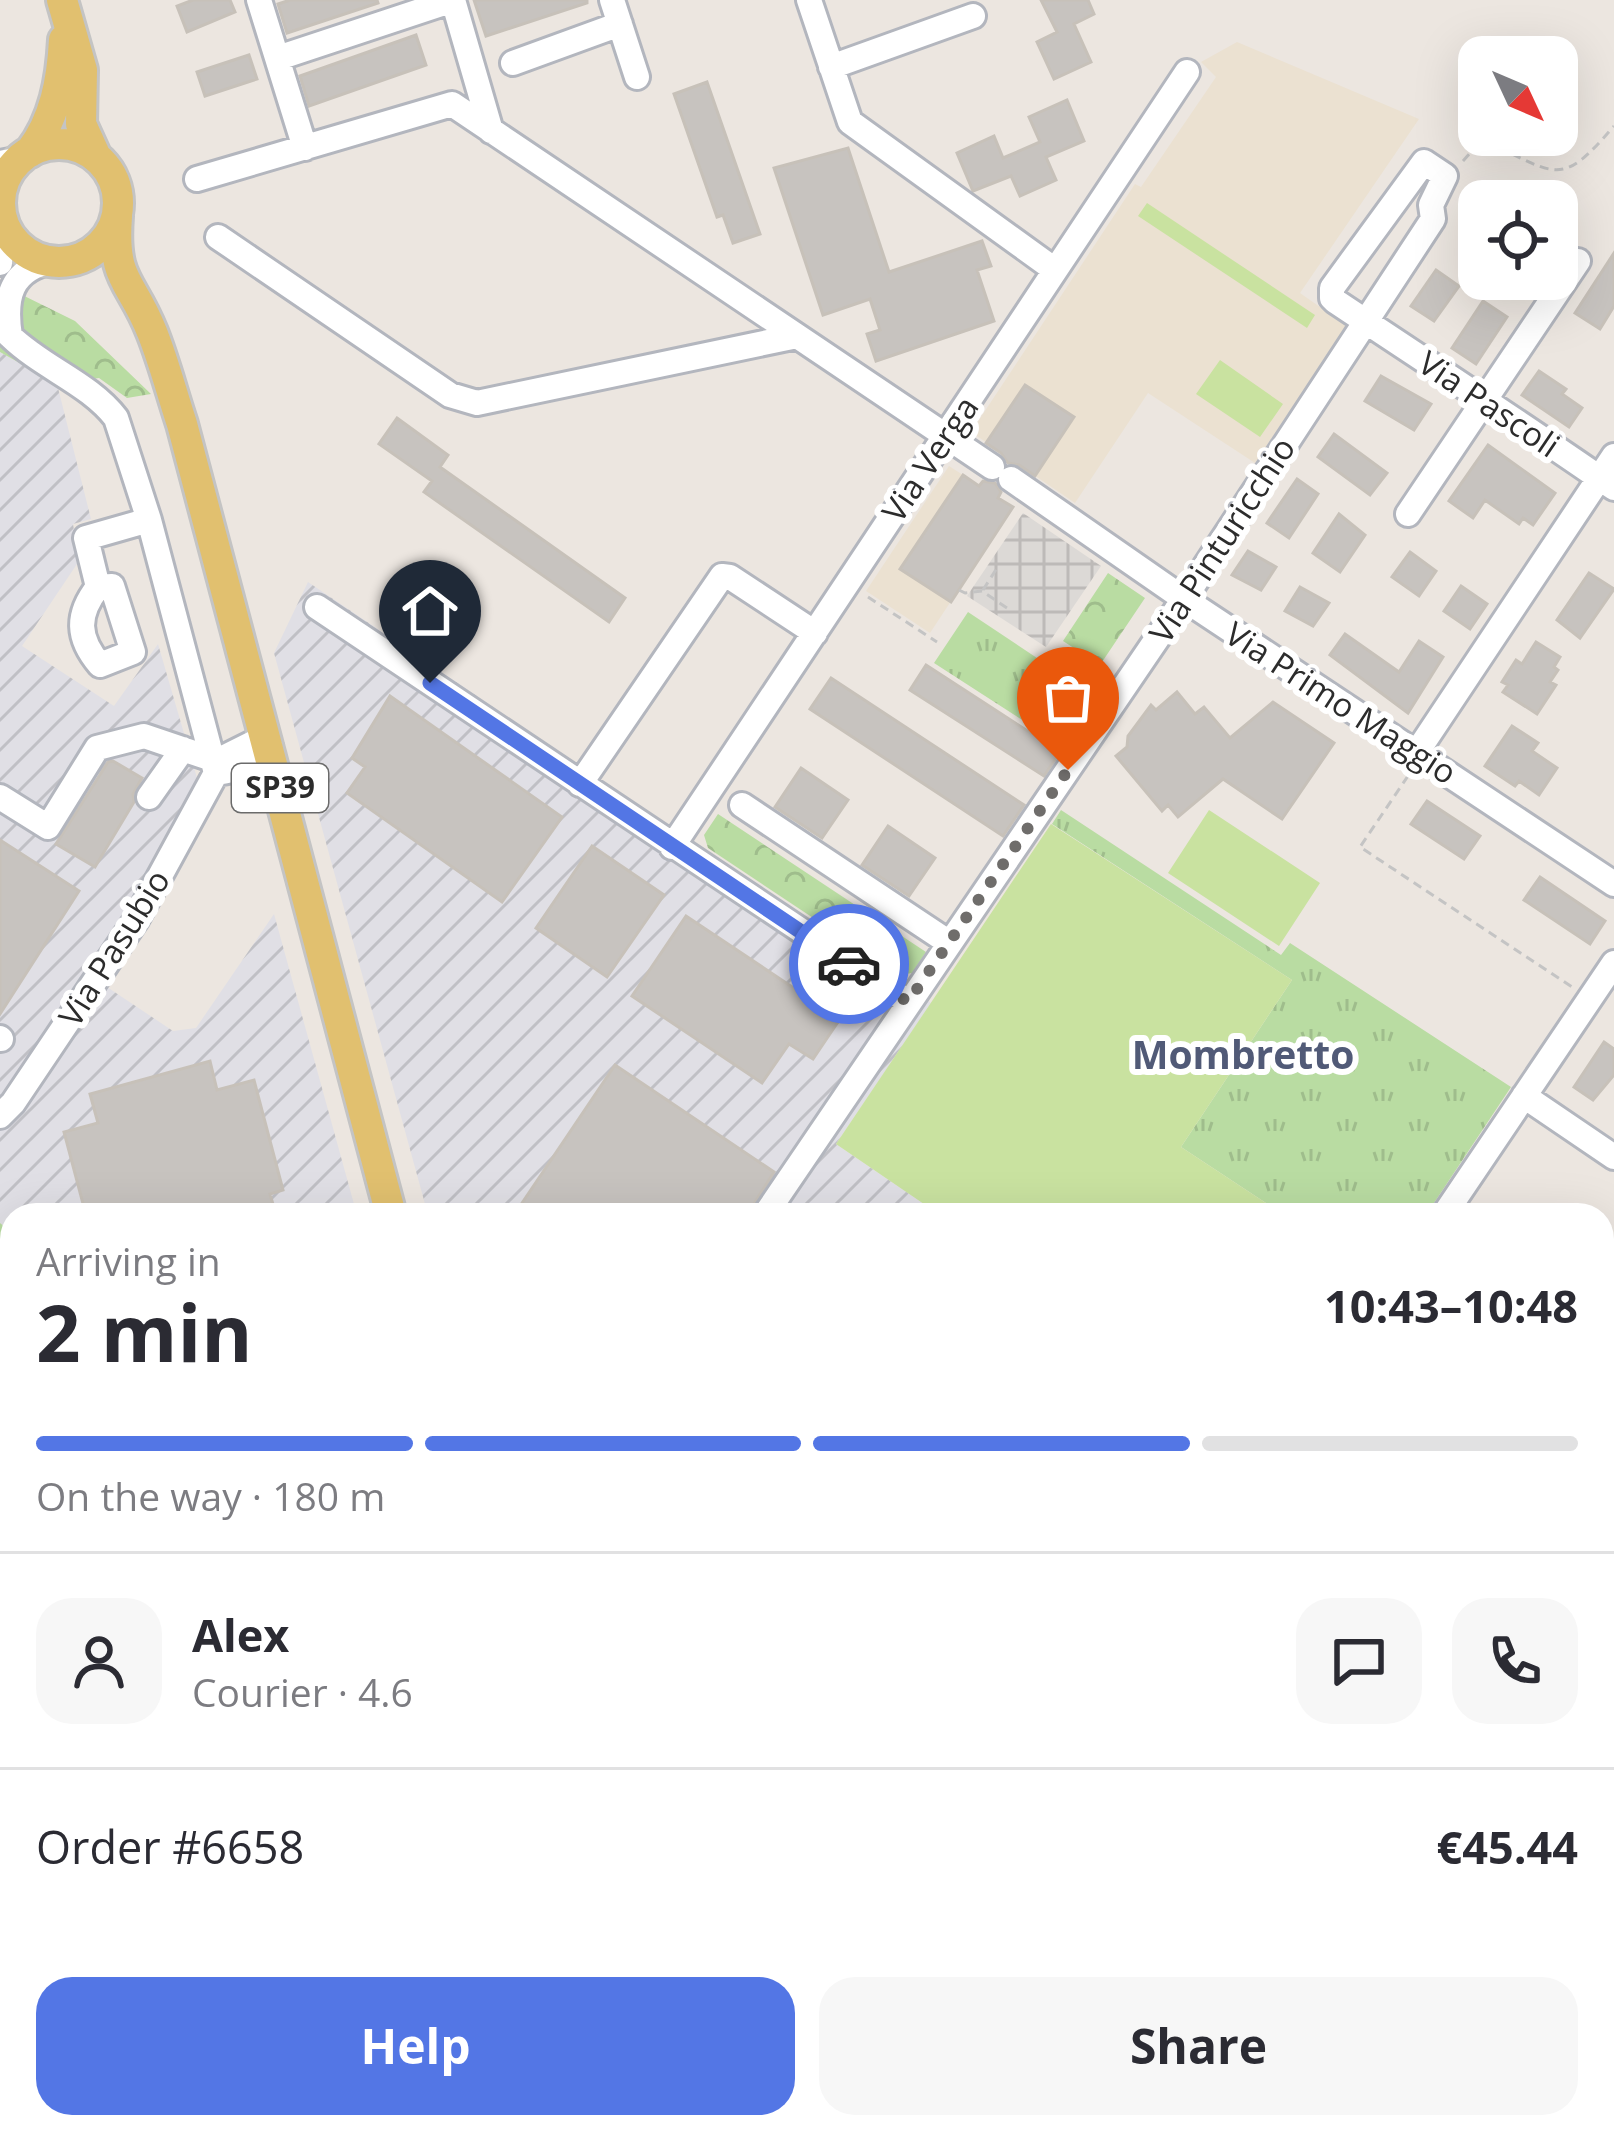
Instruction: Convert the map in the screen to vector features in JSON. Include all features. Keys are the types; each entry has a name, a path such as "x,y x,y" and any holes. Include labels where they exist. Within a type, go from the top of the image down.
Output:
{"main road":[{"path":"64,8 82,70 81,124 116,186 116,216 96,249 57,261 22,249 8,232 1,212 3,188 17,158 42,136 63,74 64,8"},
{"path":"17,158 64,144 96,157"},
{"name":"SP39","path":"116,216 120,276 152,333 182,424 389,1203"},
{"name":"SP39","path":"57,261 93,276 122,302 160,363"}],"street":[{"path":"259,0 305,148"},
{"path":"278,58 453,0 491,131"},
{"path":"809,0 845,110 856,128 1055,270"},
{"path":"513,63 616,12 637,77"},
{"path":"831,67 973,16"},
{"name":"Via Verga","path":"672,847 1187,72"},
{"name":"Via Primo Maggio","path":"197,179 452,104 1614,884"},
{"path":"1365,321 1332,298 1332,288 1420,166 1430,163 1445,176"},
{"name":"Via Pinturicchio","path":"773,1203 1184,599 1433,219 1431,205 1445,176"},
{"path":"0,263 1,212"},
{"path":"218,237 450,395 477,403 797,336"},
{"path":"57,261 27,269 12,286 5,330 44,365 106,405 116,418 214,766"},
{"path":"1408,514 1551,300"},
{"name":"Via Pascoli","path":"1365,321 1607,483"},
{"path":"1419,753 1607,483 1614,456"},
{"path":"98,587 86,538 148,520"},
{"path":"580,784 722,576 815,633"},
{"path":"317,607 908,1002"},
{"path":"0,797 48,826 97,748 144,736 236,771 259,761 270,747"},
{"path":"149,797 183,749"},
{"name":"Via Pasubio","path":"0,1116 136,920 214,766"},
{"path":"742,805 948,942"},
{"path":"1452,1203 1614,963"},
{"path":"1524,1096 1614,1156"}],"path":[{"path":"1445,176 1479,143 1489,143 1550,171 1566,171 1580,164 1614,125"},
{"path":"982,591 997,568"},
{"path":"847,584 937,642"},
{"path":"959,590 982,591 1007,608"},
{"path":"1419,753 1360,847 1590,999"}],"shaded area":[{"path":"1237,42 1419,119 1300,293 1347,326 1255,463 1148,393 1075,503 971,432 1135,184 1141,187 1216,77 1201,62"},
{"path":"0,352 57,384 91,519 73,524 79,561 22,646 114,706 158,644 206,809 104,985 173,1031 196,1028 274,914 354,1203 0,1203"},
{"path":"949,466 1013,507 930,633 866,591"},
{"path":"1023,513 1101,566 1046,647 967,596"},
{"path":"308,582 931,1003 836,1144 922,1203 425,1203 274,653"}],"green space":[{"path":"1147,203 1315,315 1307,328 1138,216"},
{"path":"0,284 75,321 151,394 127,398 99,378 57,384 0,352"},
{"path":"1220,360 1283,404 1260,437 1196,394"},
{"path":"1108,573 1145,598 1100,665 1063,641"},
{"path":"968,612 1097,698 1064,747 934,663"},
{"path":"1061,810 1281,955 1290,943 1511,1087 1434,1203 1266,1203 1181,1147 1292,980 1052,824"},
{"path":"1209,810 1320,883 1279,946 1168,873"},
{"path":"718,814 926,952 912,973 899,975 708,848 704,835"},
{"path":"1051,824 1292,980 1181,1147 1266,1203 922,1203 836,1144"}],"building":[{"path":"193,0 230,0 235,12 187,32 177,6"},
{"path":"290,0 378,3 287,33 278,4"},
{"path":"474,0 587,0 587,3 486,36"},
{"path":"1041,0 1088,0 1094,14 1074,24 1091,62 1054,79 1037,42 1057,32"},
{"path":"416,35 426,65 309,106 300,76"},
{"path":"249,55 257,79 205,96 197,72"},
{"path":"707,82 760,234 733,243 723,215 717,217 674,94"},
{"path":"1067,100 1084,141 1046,157 1056,180 1020,196 1011,176 973,191 957,153 994,136 1003,158 1040,142 1029,117"},
{"path":"848,148 889,272 982,241 991,266 977,270 994,321 876,361 867,334 880,330 870,299 823,315 774,168"},
{"path":"1614,253 1614,306 1600,329 1575,313"},
{"path":"1436,270 1458,285 1434,321 1411,306"},
{"path":"1483,301 1507,317 1476,364 1452,348"},
{"path":"1539,371 1566,389 1562,394 1582,408 1569,427 1522,395"},
{"path":"1381,376 1431,404 1414,430 1365,401"},
{"path":"1025,385 1074,417 1035,476 1008,463 986,443"},
{"path":"397,418 448,455 440,467 625,598 609,622 424,492 432,481 379,444"},
{"path":"1334,434 1387,473 1370,495 1318,457"},
{"path":"1488,445 1555,493 1533,525 1523,518 1519,524 1485,500 1473,518 1449,501"},
{"path":"963,475 979,486 983,481 995,483 1001,492 998,498 1013,507 951,602 900,569"},
{"path":"1297,479 1318,494 1289,538 1267,523"},
{"path":"1339,514 1365,535 1340,572 1313,553"},
{"path":"1248,551 1276,567 1261,590 1232,575"},
{"path":"1410,552 1436,571 1419,596 1392,577"},
{"path":"1589,573 1614,589 1580,638 1557,620"},
{"path":"1461,586 1487,604 1470,629 1444,611"},
{"path":"1300,587 1329,603 1313,626 1285,611"},
{"path":"1345,634 1399,672 1419,641 1443,657 1408,713 1330,655"},
{"path":"1536,642 1560,657 1550,682 1556,685 1537,714 1503,692 1508,685 1502,682"},
{"path":"926,665 1060,752 1044,776 910,690"},
{"path":"831,678 1024,805 1003,836 810,709"},
{"path":"1177,692 1195,714 1204,707 1230,738 1273,702 1334,743 1282,819 1223,779 1178,817 1168,805 1162,811 1116,756 1127,747 1128,736 1151,705 1156,710"},
{"path":"390,696 562,817 502,902 347,793 365,767 352,758"},
{"path":"1512,726 1538,743 1532,751 1557,768 1539,795 1485,766"},
{"path":"113,761 142,778 134,802 95,867 56,844"},
{"path":"801,768 848,800 822,838 775,807"},
{"path":"1427,801 1480,836 1464,859 1411,824"},
{"path":"888,826 935,858 909,896 862,865"},
{"path":"0,840 79,891 0,1014"},
{"path":"592,846 664,895 607,977 536,928"},
{"path":"1540,877 1605,921 1590,944 1524,900"},
{"path":"686,916 840,1019 813,1059 789,1044 762,1083 632,996"},
{"path":"1604,1042 1614,1049 1614,1075 1593,1100 1574,1087"},
{"path":"210,1061 217,1090 254,1080 283,1190 270,1194 273,1203 83,1203 64,1132 98,1123 90,1094"},
{"path":"615,1065 774,1172 755,1203 522,1203"}],"way so far":[{"path":"849,964 908,1002 1068,770"}],"district":[{"name":"Mombretto","path":"1243,1055"}],"route":[{"path":"430,683 849,964"}]}
